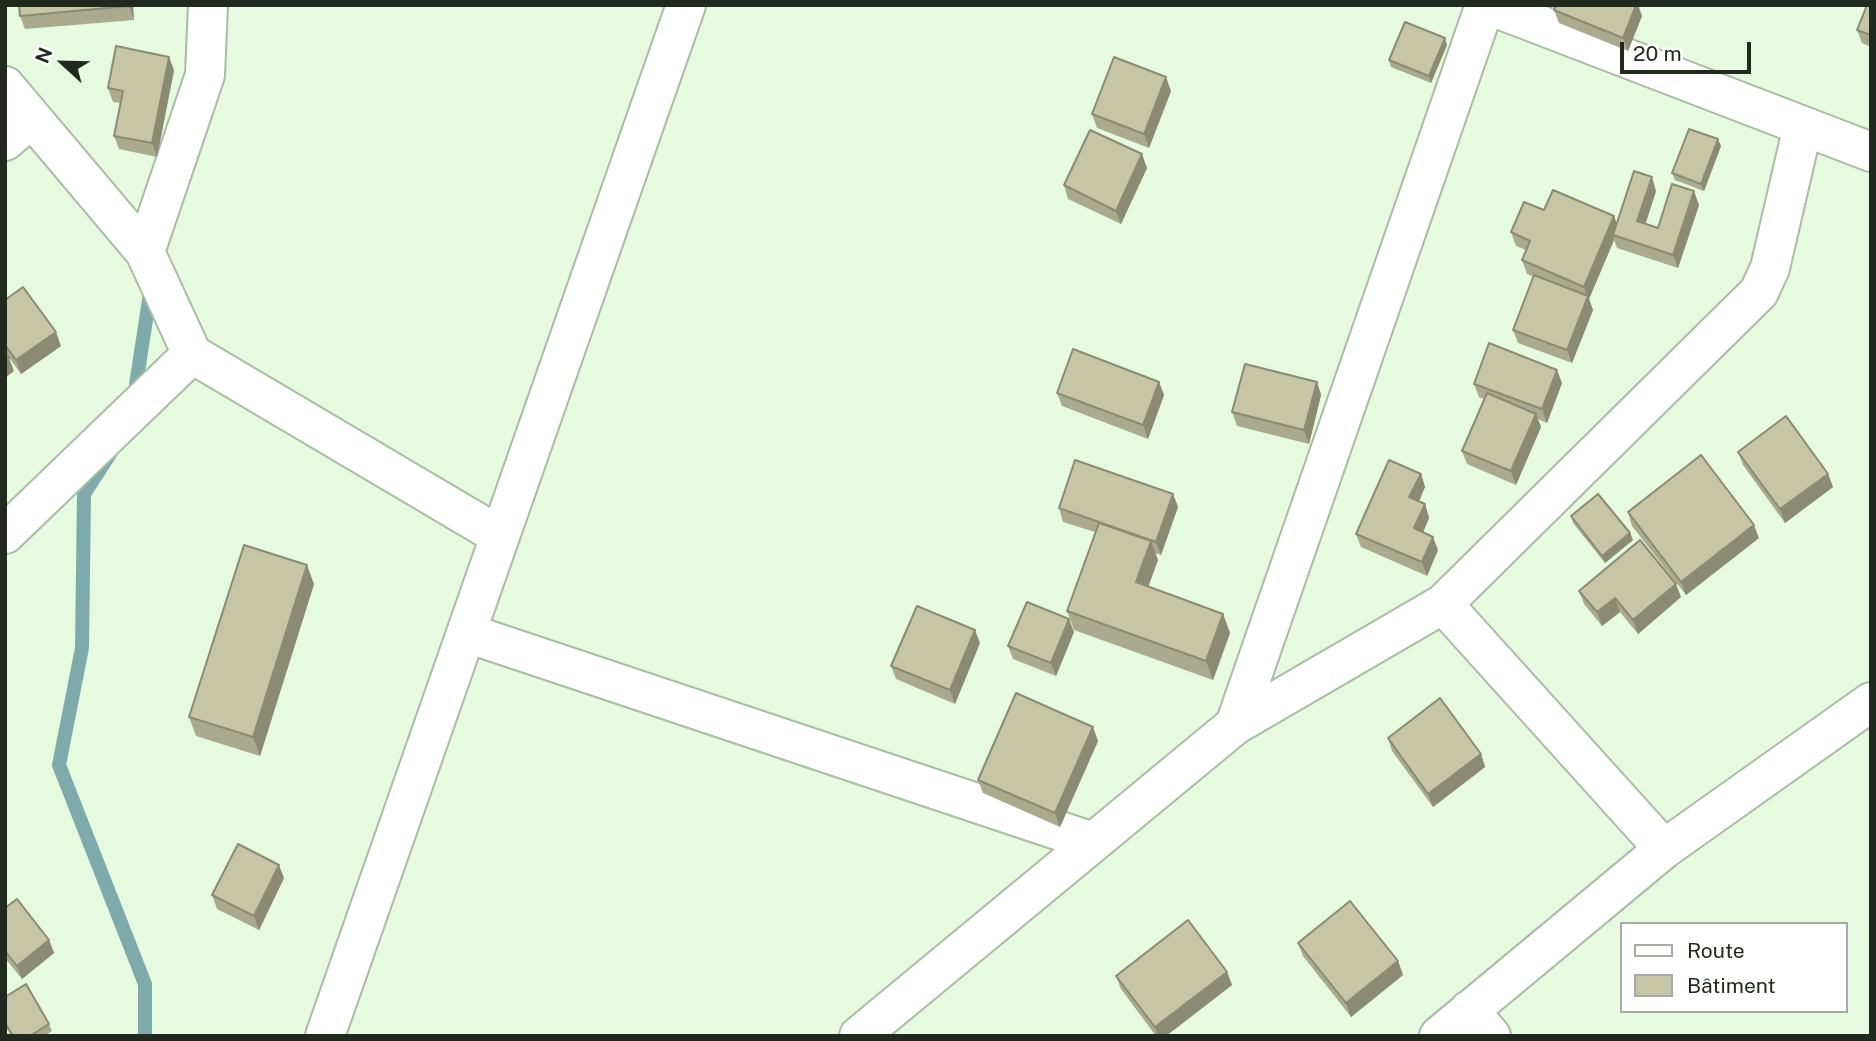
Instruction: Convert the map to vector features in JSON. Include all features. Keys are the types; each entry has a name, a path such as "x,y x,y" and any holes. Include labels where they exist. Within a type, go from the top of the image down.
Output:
{"street":[{"path":"145,252 205,75 208,5"},
{"path":"326,1036 686,5"},
{"path":"1235,725 1486,5 1871,152"},
{"path":"5,86 18,130 145,252 192,354 500,536"},
{"path":"859,1036 1235,725 1443,604 1759,292 1770,268 1803,126"},
{"path":"5,534 192,354"},
{"path":"1443,604 1664,849"},
{"path":"467,633 1093,842"},
{"path":"1439,1036 1480,1023 1664,849 1871,702"}],"building":[{"path":"19,5 129,5 129,6 20,16"},
{"path":"1556,5 1636,5 1623,38 1554,10"},
{"path":"1867,5 1871,5 1871,35 1857,30"},
{"path":"1405,22 1445,38 1429,76 1389,60"},
{"path":"116,46 169,57 152,143 114,136 123,91 108,88"},
{"path":"1114,57 1166,77 1144,134 1092,114"},
{"path":"1689,129 1718,139 1701,184 1672,173"},
{"path":"1090,130 1142,154 1116,211 1064,185"},
{"path":"1634,171 1652,177 1637,221 1658,228 1672,184 1694,191 1673,255 1613,235"},
{"path":"1553,190 1614,216 1584,287 1522,260 1530,241 1511,232 1524,202 1544,210"},
{"path":"1534,275 1588,296 1567,350 1513,330"},
{"path":"23,287 56,332 16,360 5,345 5,300"},
{"path":"1489,343 1557,370 1542,409 1474,384"},
{"path":"1073,349 1159,382 1143,425 1057,393"},
{"path":"1245,364 1317,382 1304,430 1232,412"},
{"path":"1487,393 1536,414 1511,471 1462,451"},
{"path":"1786,416 1828,474 1780,509 1738,452"},
{"path":"1701,455 1754,525 1681,582 1628,512"},
{"path":"1075,460 1173,494 1156,542 1059,508"},
{"path":"1389,460 1421,474 1409,497 1425,504 1414,528 1433,537 1422,562 1356,534"},
{"path":"1598,494 1630,533 1602,556 1571,516"},
{"path":"1099,523 1151,541 1136,582 1223,614 1206,661 1067,611"},
{"path":"1640,540 1676,584 1633,620 1615,598 1597,612 1579,591"},
{"path":"244,545 307,565 253,737 189,717"},
{"path":"1027,602 1069,619 1051,663 1008,646"},
{"path":"917,606 975,630 950,690 891,666"},
{"path":"1016,693 1093,727 1055,813 978,780"},
{"path":"1440,698 1481,754 1428,794 1388,738"},
{"path":"238,844 279,865 254,916 212,895"},
{"path":"17,899 49,940 17,966 5,951 5,908"},
{"path":"1350,901 1398,961 1346,1003 1298,943"},
{"path":"1188,920 1227,972 1155,1027 1116,976"},
{"path":"26,984 49,1024 30,1036 13,1036 5,1023 5,997"}],"waterway":[{"path":"134,398 151,287"},
{"path":"110,454 84,494 82,648 59,765 145,984 145,1036"}]}
